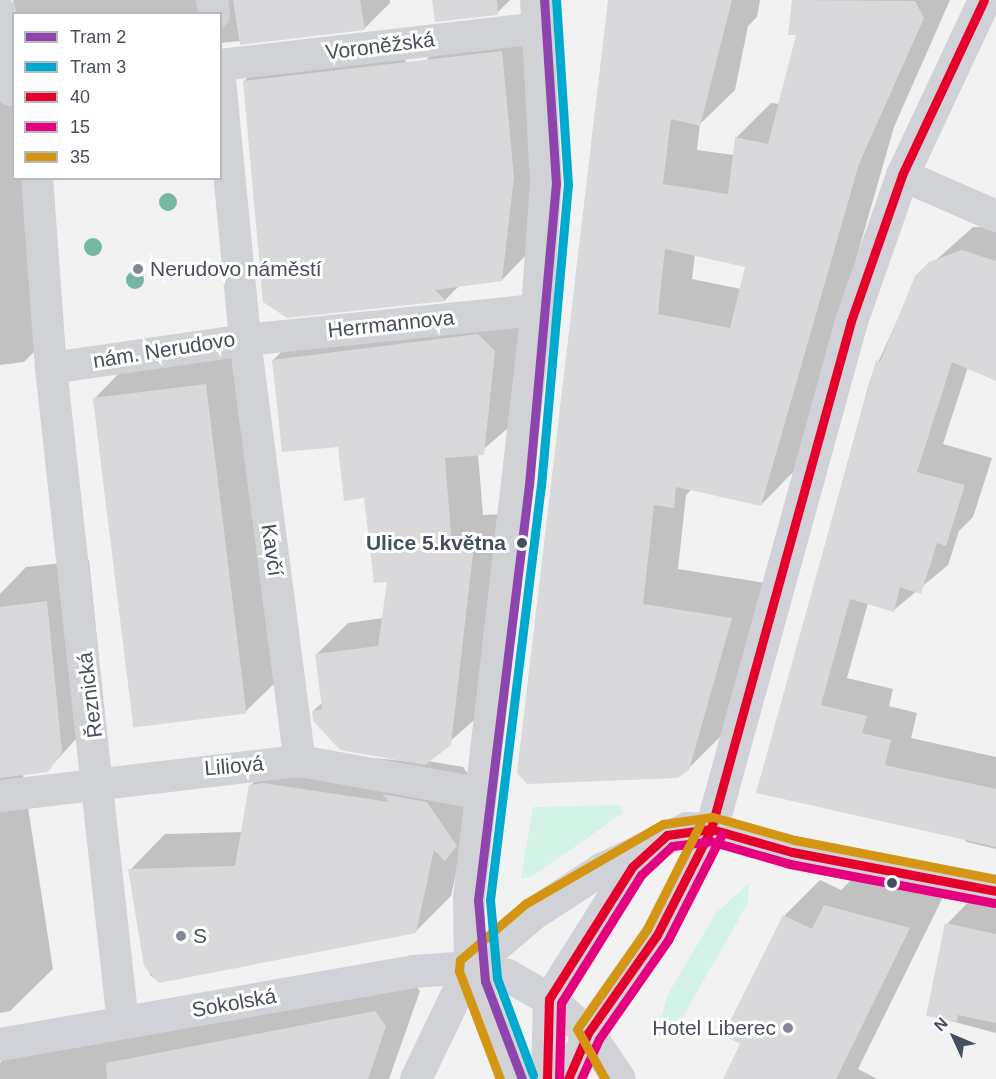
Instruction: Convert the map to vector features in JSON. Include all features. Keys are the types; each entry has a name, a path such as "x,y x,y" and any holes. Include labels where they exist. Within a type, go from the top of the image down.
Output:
{"main road":[{"path":"568,1079 588,1033 657,935 711,829 851,321 902,175 984,0"},
{"path":"470,967 532,914 601,869 667,835 711,829 792,852 996,891"},
{"path":"547,1079 549,999 632,867 667,835"},
{"name":"Sokolská","path":"0,1044 412,971 470,967 507,975 549,999 588,1033 619,1079"}],"street":[{"path":"0,12 8,90"},
{"path":"513,1079 470,967 469,898 473,793 537,310 546,182 538,14"},
{"name":"Voroněžská","path":"222,65 538,14"},
{"name":"nám. Nerudovo","path":"51,368 245,339 222,100"},
{"path":"902,175 996,216"},
{"path":"37,180 51,368"},
{"name":"Herrmannova","path":"245,339 537,310"},
{"name":"Kavčí","path":"245,339 300,761"},
{"name":"Řeznická","path":"51,368 100,783 123,1023"},
{"name":"Liliová","path":"0,796 300,761 473,793"},
{"path":"416,1079 470,967"}],"green space":[{"path":"620,805 623,813 530,878 521,878 533,807"},
{"path":"749,883 748,903 678,1025 655,1040 668,994 717,912"}],"building":[{"path":"233,0 360,0 365,30 240,45"},
{"path":"432,0 497,0 498,15 435,22"},
{"path":"608,0 732,0 700,126 671,119 663,184 728,194 735,137 768,144 796,35 788,35 792,0 915,1 924,18 859,164 761,506 676,487 674,508 654,505 643,604 732,618 689,770 678,778 527,784 517,773","holes":["665,249 745,267 730,328 658,314"]},
{"path":"502,51 514,177 502,281 435,290 446,301 287,318 263,302 243,81"},
{"path":"962,250 996,261 996,381 952,362 917,472 965,485 946,546 937,543 921,594 900,587 894,612 850,599 821,705 867,716 862,733 891,740 885,765 996,789 996,847 756,793 876,360 880,362 915,276 929,262"},
{"path":"478,334 495,351 484,455 445,458 452,546 474,545 451,745 425,765 340,750 313,721 312,711 322,709 315,654 378,646 387,582 374,583 364,498 344,501 338,447 282,452 272,360"},
{"path":"206,384 246,714 133,727 93,398"},
{"path":"47,601 62,752 48,772 0,778 0,607"},
{"path":"263,783 389,802 382,794 427,802 457,846 445,861 434,850 416,933 159,983 144,966 128,869 235,866 249,785"},
{"path":"824,905 910,928 836,1079 723,1079 740,1044 723,1035 783,915 812,929"},
{"path":"945,923 996,934 996,1023 958,1015 957,1022 926,1016"},
{"path":"375,1011 386,1026 368,1079 107,1079 106,1063"}],"tram line":[{"name":"2","path":"522,1079 485,981 478,900 529,485 556,184 544,0"},
{"name":"3","path":"533,1075 497,978 490,900 541,486 568,185 556,0"}],"transit line":[{"name":"40","path":"568,1079 588,1033 657,935 711,829 851,321 902,175 984,0"},
{"name":"35","path":"500,1079 459,971 460,960 525,904 663,824 713,817 795,840 996,879"},
{"name":"35","path":"605,1079 577,1029 647,929 700,824"},
{"name":"40","path":"547,1079 549,999 632,867 667,835 711,829 792,852 996,891"},
{"name":"15","path":"581,1079 599,1039 668,940 722,834"},
{"name":"15","path":"559,1079 561,1003 641,875 672,846 710,841 790,864 994,903"}],"place":[{"name":"Nerudovo náměstí","path":"138,269"},
{"name":"Ulice 5.května","path":"522,543"},
{"name":"S","path":"181,936"},
{"name":"Hotel Liberec","path":"788,1028"}]}
